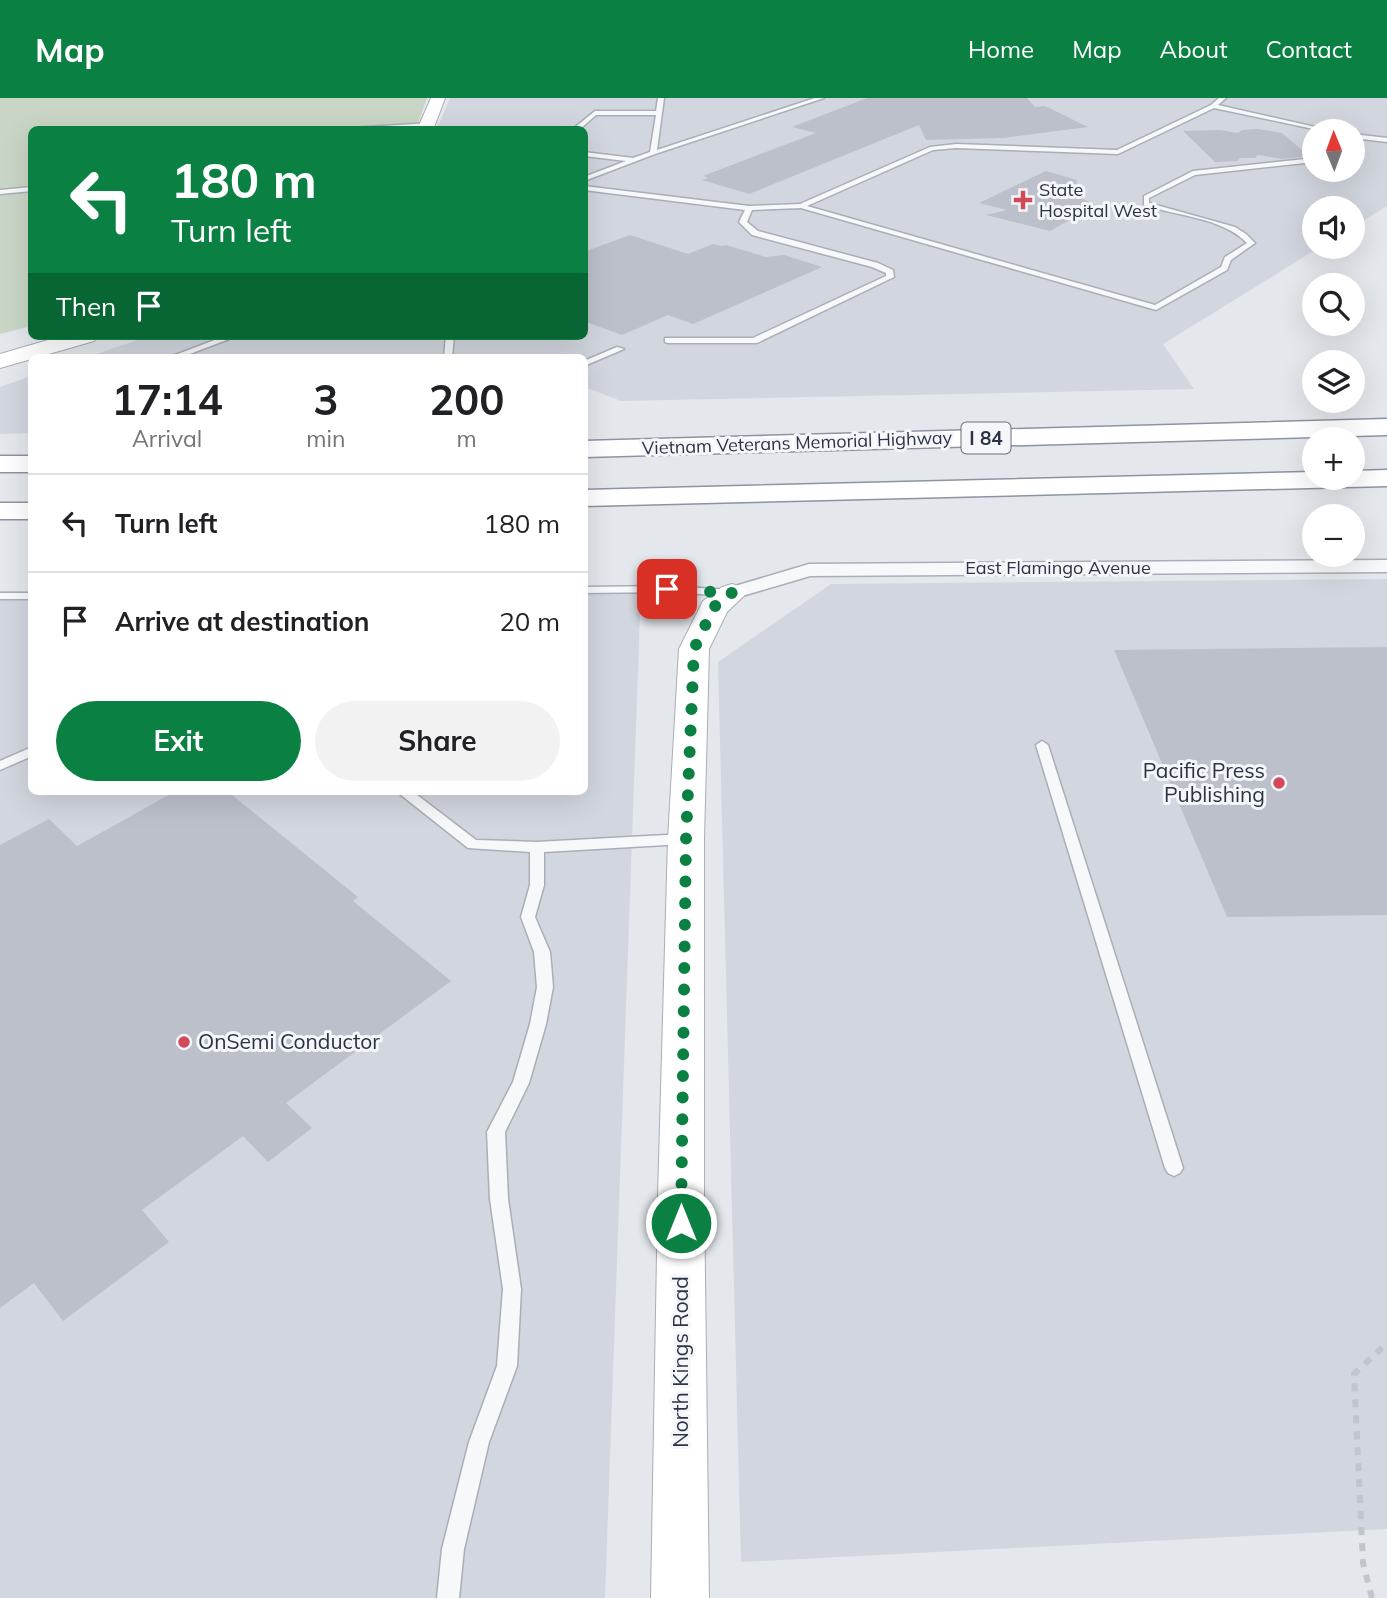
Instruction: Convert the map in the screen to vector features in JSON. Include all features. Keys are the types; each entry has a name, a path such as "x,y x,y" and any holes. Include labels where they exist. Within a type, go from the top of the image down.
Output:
{"highway":[{"name":"Vietnam Veterans Memorial Highway","path":"588,449 1387,427"},
{"path":"0,464 28,464"},
{"path":"588,498 1387,478"},
{"path":"0,511 28,511"}],"street":[{"path":"426,126 439,98"},
{"path":"0,361 72,340"},
{"name":"East Flamingo Avenue","path":"732,593 809,570 1387,566"},
{"name":"North Kings Road","path":"681,1598 681,1210 686,839 694,649 714,607 732,593"}],"lane":[{"path":"653,153 661,98"},
{"path":"588,178 653,153 821,98"},
{"path":"801,206 932,148 967,146 1118,152 1213,106 1223,98"},
{"path":"1213,106 1302,125"},
{"path":"580,126 595,113 660,113"},
{"path":"1365,137 1387,140"},
{"path":"588,155 634,161"},
{"path":"588,188 750,208 801,206 1156,308 1224,268 1228,259 1251,243 1242,233 1227,226 1146,204 1146,197 1193,173 1302,161"},
{"path":"0,192 28,189"},
{"path":"668,340 754,341 890,277 890,272 875,265 755,233 743,222 750,208"},
{"path":"186,354 223,340"},
{"path":"588,362 620,349"},
{"path":"588,590 667,589 732,593"},
{"path":"0,596 28,596"},
{"path":"1042,745 1174,1168"},
{"path":"0,766 28,753"},
{"path":"408,795 473,845 537,847 686,839"},
{"path":"448,1598 453,1549 479,1442 507,1366 512,1290 499,1199 496,1132 521,1083 545,988 542,952 528,917 537,886 537,847"}],"path":[{"path":"1371,1598 1363,1563 1354,1374 1387,1343"}],"shaded area":[{"path":"450,98 1387,98 1387,206 1365,220 1365,196 1302,196 1302,258 1163,344 1194,389 621,401 588,388 588,354 97,354 137,340 588,340 588,126 438,126"},
{"path":"28,377 28,433 0,434 0,387"},
{"path":"1387,579 1387,1529 741,1562 718,662 831,584"},
{"path":"641,585 605,1598 0,1598 0,591 28,591 28,795 588,795 588,586"}],"green space":[{"path":"0,98 427,98 417,126 28,126 28,327 0,334"}],"building":[{"path":"867,98 1027,98 1035,107 1045,106 1088,127 1003,138 926,140 919,125 749,194 702,180 708,178 703,176 816,133 792,127"},
{"path":"1258,129 1282,133 1302,150 1302,157 1282,159 1258,155 1237,161 1215,162 1183,131 1220,130 1238,133 1242,130"},
{"path":"1046,171 1077,180 1075,195 1096,205 1050,231 986,215 1007,210 979,203"},
{"path":"630,235 688,254 713,244 726,245 766,257 784,255 822,267 693,324 668,315 622,335 588,322 588,251"},
{"name":"Pacific Press Publishing","path":"1387,647 1387,915 1227,917 1114,650"},
{"name":"OnSemi Conductor","path":"169,795 232,795 358,897 353,901 451,981 286,1103 312,1128 268,1162 243,1136 142,1210 169,1242 63,1321 34,1283 0,1308 0,845 49,819 77,846"}],"place":[{"name":"State Hospital West","path":"1023,200"},
{"name":"Pacific Press Publishing","path":"1279,783"},
{"name":"OnSemi Conductor","path":"184,1042"}],"route":[{"path":"667,589 732,593 714,607 694,649 686,839 681,1223"}]}
